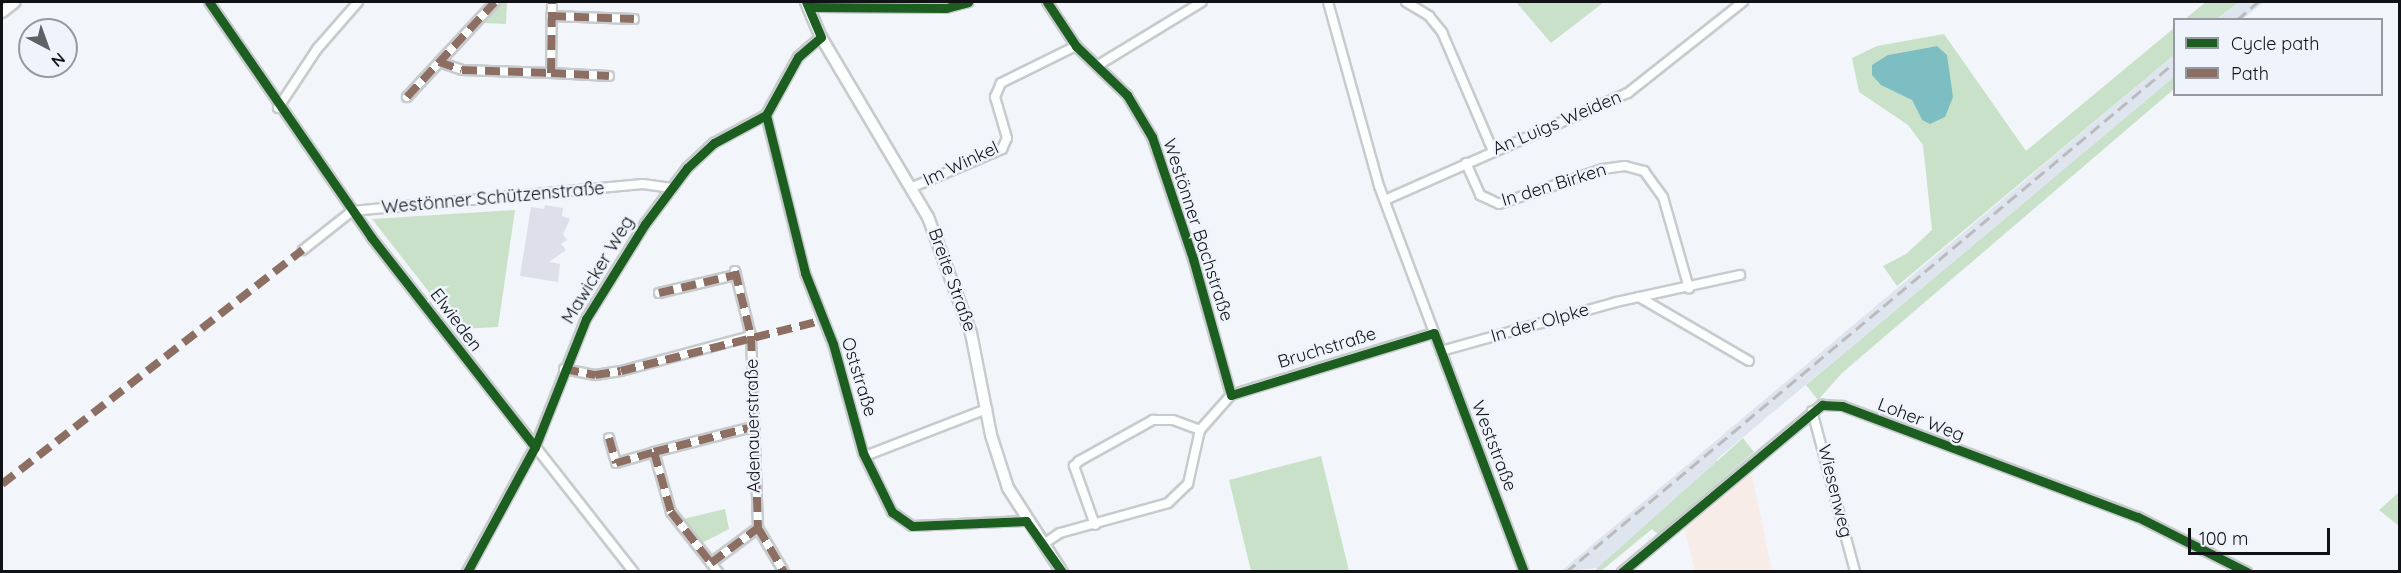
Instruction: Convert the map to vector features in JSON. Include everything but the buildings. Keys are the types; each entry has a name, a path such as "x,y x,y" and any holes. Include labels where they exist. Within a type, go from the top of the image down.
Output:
{"street":[{"path":"2,12 15,2"},
{"path":"209,2 278,108 352,211 303,250"},
{"path":"278,108 317,50 358,2"},
{"path":"407,97 495,2"},
{"path":"551,73 552,2"},
{"path":"807,4 946,8 968,2"},
{"name":"Westönner Bachstraße","path":"1047,2 1076,46 1100,64 1127,95 1163,165 1231,395"},
{"path":"1100,64 1202,2"},
{"name":"Weststraße","path":"1328,2 1385,200 1524,572"},
{"path":"1406,2 1429,16 1443,32 1492,151"},
{"name":"An Luigs Weiden","path":"1385,200 1628,93 1743,2"},
{"name":"Breite Straße","path":"807,4 821,37 913,186 951,270 981,368 987,409 1002,471 1026,521 1045,543 1062,572"},
{"path":"551,16 634,19"},
{"path":"766,115 798,57 821,37"},
{"name":"Im Winkel","path":"913,186 1002,148 1007,138 995,97 1001,83 1076,46"},
{"path":"439,62 462,70 609,76"},
{"name":"Mawicker Weg","path":"467,572 535,447 564,369 603,289 670,188 714,143 766,115"},
{"name":"Oststraße","path":"766,115 805,273 833,344 865,456 892,512 904,524 1026,521"},
{"name":"In den Birken","path":"1466,163 1480,195 1499,204 1603,169 1625,166 1644,171 1663,197 1689,288"},
{"name":"Westönner Schützenstraße","path":"352,211 651,183 670,188"},
{"name":"Elwieden","path":"352,211 634,572"},
{"name":"Adenauerstraße","path":"659,293 735,273 751,336 752,427 758,528 784,572"},
{"name":"In der Olpke","path":"1441,351 1639,297 1689,288 1740,275"},
{"path":"1639,297 1749,361"},
{"name":"Bruchstraße","path":"1231,395 1434,333"},
{"path":"564,369 595,375 621,371 751,336"},
{"path":"1045,543 1060,533 1155,508 1179,494 1192,472 1200,430 1231,395"},
{"name":"Loher Weg","path":"1812,411 1822,405 1842,406 2138,517 2247,572"},
{"path":"865,456 987,409"},
{"path":"1622,572 1812,411"},
{"name":"Wiesenweg","path":"1812,411 1855,572"},
{"path":"1095,525 1074,466 1079,461 1153,420 1173,420 1200,430"},
{"path":"609,438 616,463 752,427"},
{"path":"654,452 671,512 718,572"},
{"path":"711,563 758,528"}],"shaded area":[{"path":"2239,2 2264,2 2244,18 2219,18"},
{"path":"2173,56 2173,78 1717,459 1717,463 1598,568 1560,572"},
{"path":"1751,471 1772,571 1695,571 1684,527"}],"green space":[{"path":"501,2 507,2 506,24 485,23"},
{"path":"1516,2 1604,2 1551,43"},
{"path":"2206,2 2239,2 2218,18 2186,18"},
{"path":"2173,29 2173,56 1897,286 1883,266 1906,254 1932,230 1923,145 1908,125 1859,92 1852,58 1877,46 1944,34 2026,151","holes":["1937,46 1922,120 1912,100 1899,91 1888,55"]},
{"path":"2173,78 2173,90 1842,373 1818,400 1806,385"},
{"path":"515,210 498,327 458,329 372,219"},
{"path":"1743,438 1754,452 1658,534 1652,529 1601,571 1594,571"},
{"path":"1321,456 1349,571 1251,571 1229,480"},
{"path":"2399,492 2399,526 2379,510"},
{"path":"725,509 729,529 702,543 683,519"}],"water":[{"path":"1937,46 1947,55 1953,97 1945,117 1930,124 1922,120 1912,100 1881,85 1872,75 1872,65 1888,55"}],"railway":[{"path":"2239,18 2258,2"},
{"path":"1566,572 2173,64"}],"marked path":[{"path":"407,97 495,2"},
{"path":"439,62 462,70 551,73 552,2"},
{"path":"551,16 634,19"},
{"path":"551,73 609,76"},
{"path":"2,484 303,250"},
{"path":"735,271 751,336 758,528 784,572"},
{"path":"659,293 736,275"},
{"path":"564,369 595,375 621,371 824,320"},
{"path":"654,452 752,427"},
{"path":"609,438 616,463 654,452 671,512 711,563 758,528"}],"cycle path":[{"path":"209,2 371,237 535,447"},
{"path":"467,572 535,447 586,319 645,224 687,168 714,143 766,115 798,57 821,37 806,2"},
{"path":"809,7 946,8 968,2"},
{"path":"1047,2 1076,46 1127,95 1152,137 1193,259 1231,395 1434,333 1524,572"},
{"path":"766,115 805,273 833,344 863,453 892,512 912,526 1026,521 1062,572"},
{"path":"1622,572 1822,405 1842,406 2138,517 2247,572"}]}
